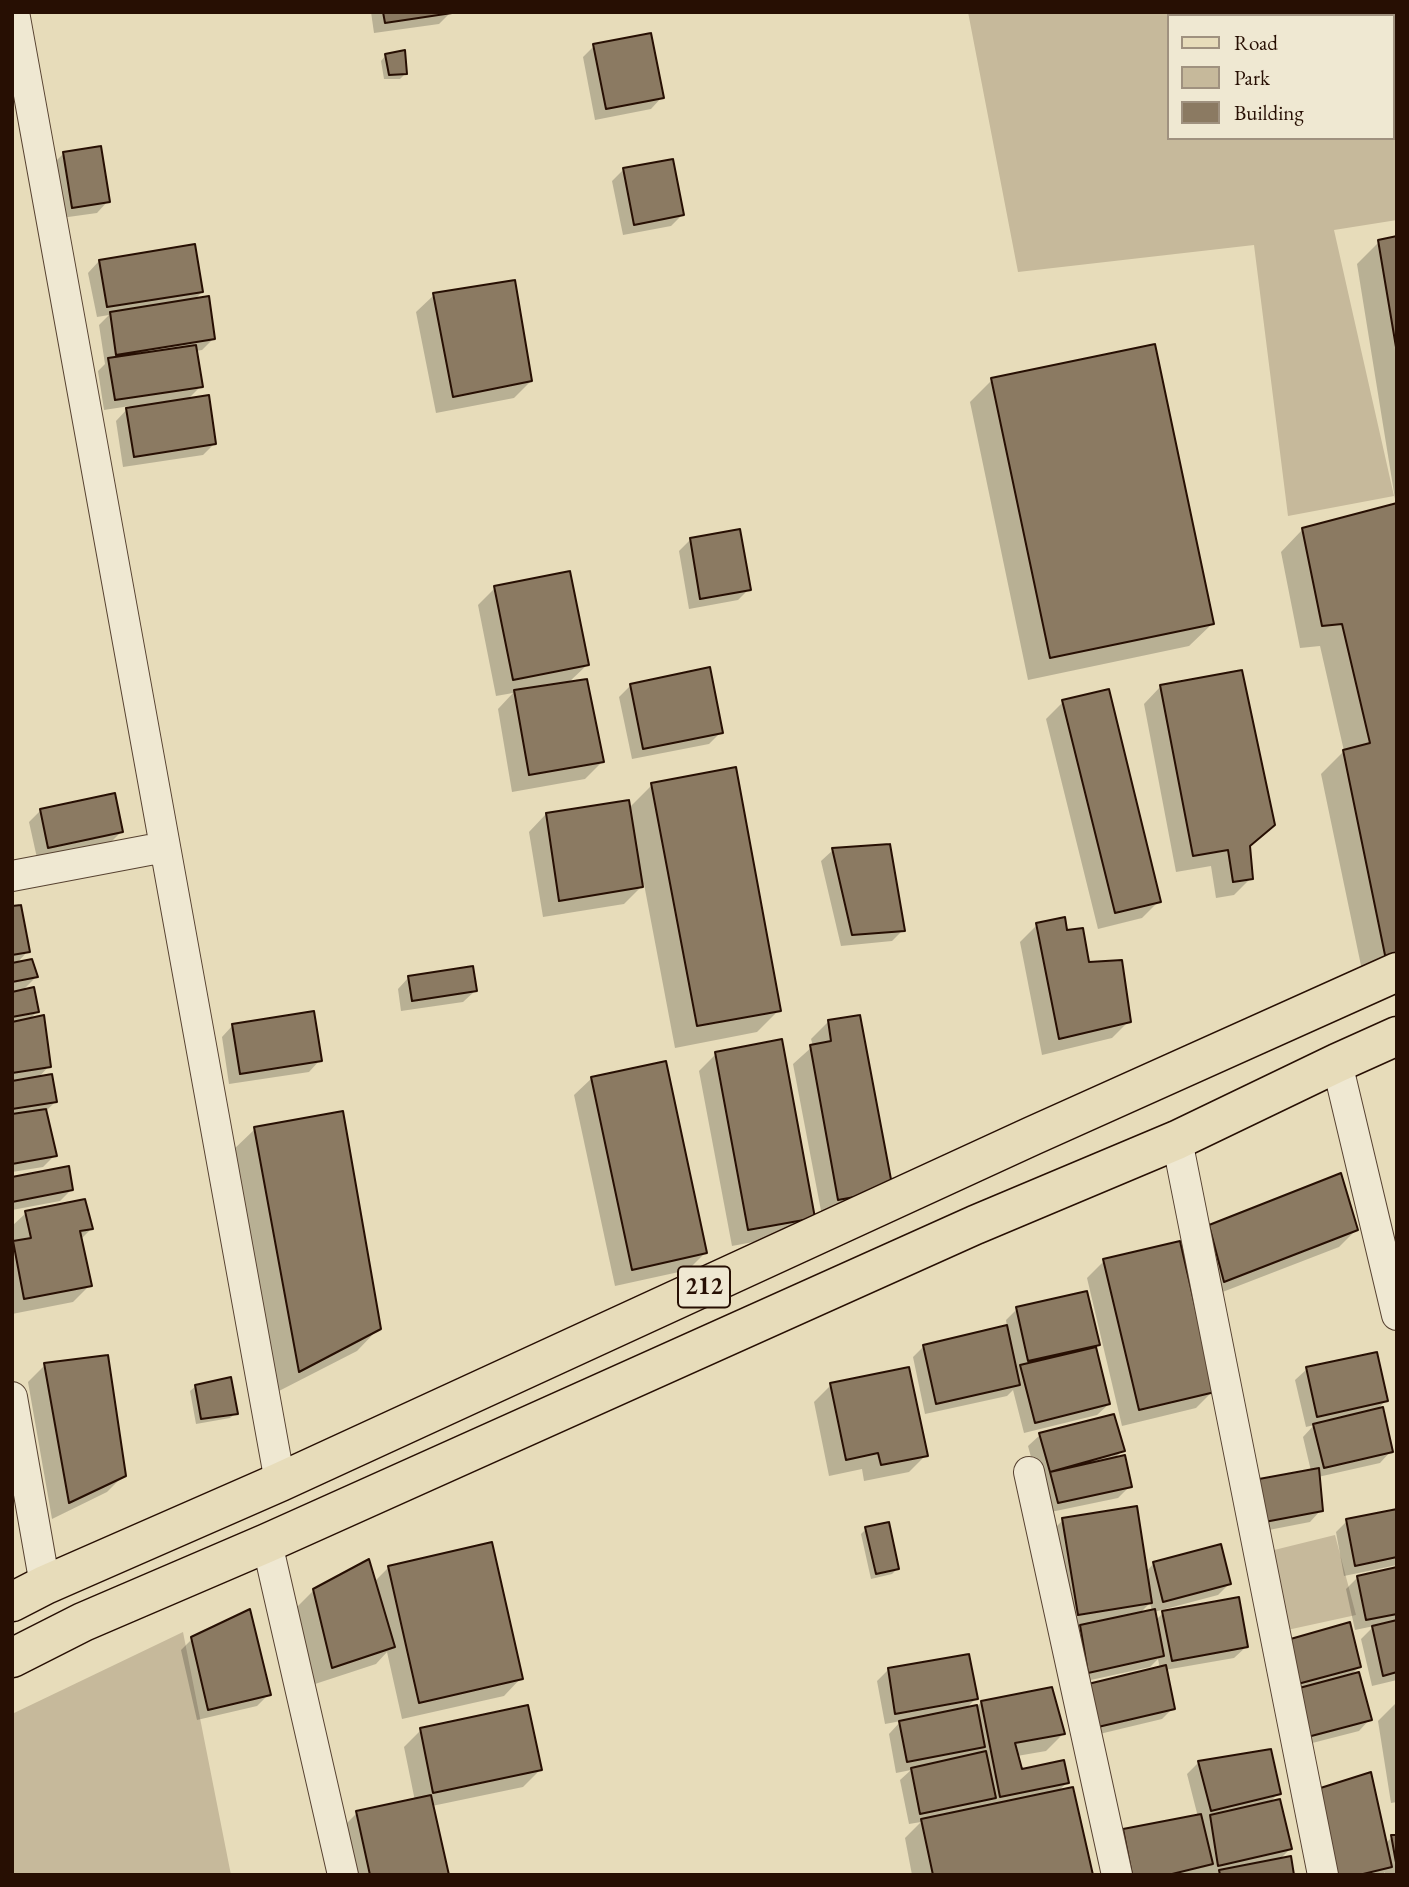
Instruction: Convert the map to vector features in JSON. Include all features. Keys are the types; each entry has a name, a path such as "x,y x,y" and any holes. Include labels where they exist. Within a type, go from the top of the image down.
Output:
{"main road":[{"name":"212","path":"28,1594 280,1482 1032,1136 1397,972"},
{"name":"212","path":"12,1658 83,1622 267,1543 975,1225 1177,1140 1397,1036"}],"street":[{"path":"14,12 280,1482"},
{"path":"12,876 165,847"},
{"path":"1338,1063 1397,1315"},
{"path":"1177,1140 1323,1875"},
{"path":"12,1397 28,1594"},
{"path":"1029,1472 1117,1875"},
{"path":"267,1543 343,1875"}],"green space":[{"path":"968,12 1397,12 1397,220 1334,230 1394,496 1288,516 1254,245 1018,272"},
{"path":"1335,1535 1356,1615 1278,1632 1262,1553"},
{"path":"183,1632 231,1875 12,1875 12,1714"}],"building":[{"path":"383,12 452,12 452,13 385,23"},
{"path":"651,33 664,98 606,109 593,44"},
{"path":"405,50 407,74 389,75 385,54"},
{"path":"101,146 110,202 72,208 63,152"},
{"path":"673,159 684,215 634,225 623,168"},
{"path":"1397,236 1397,353 1378,240"},
{"path":"195,244 203,292 107,307 99,260"},
{"path":"515,280 532,381 453,397 433,293"},
{"path":"209,296 215,339 116,355 110,312"},
{"path":"1155,344 1214,624 1050,658 991,378"},
{"path":"196,345 203,387 115,400 108,358"},
{"path":"209,395 216,444 134,457 126,408"},
{"path":"1397,503 1397,955 1386,960 1343,750 1370,743 1342,624 1322,626 1302,528"},
{"path":"740,529 751,590 700,599 690,538"},
{"path":"570,571 589,665 513,680 494,586"},
{"path":"710,667 723,733 643,749 630,684"},
{"path":"1242,670 1275,825 1250,846 1253,879 1233,882 1228,850 1193,856 1160,685"},
{"path":"587,679 604,762 529,775 514,690"},
{"path":"1109,689 1161,902 1115,913 1062,700"},
{"path":"736,767 781,1011 697,1026 651,783"},
{"path":"115,793 123,832 48,848 40,809"},
{"path":"629,800 643,887 559,901 546,813"},
{"path":"890,844 905,931 852,935 832,848"},
{"path":"21,905 30,952 12,955 12,906"},
{"path":"1065,917 1067,930 1083,928 1089,962 1122,960 1131,1022 1059,1039 1036,923"},
{"path":"32,959 38,977 12,982 12,963"},
{"path":"473,966 477,991 412,1001 408,976"},
{"path":"34,987 39,1012 12,1017 12,992"},
{"path":"314,1011 322,1061 240,1074 232,1024"},
{"path":"44,1015 51,1067 12,1073 12,1022"},
{"path":"860,1015 893,1190 838,1200 810,1045 831,1041 828,1020"},
{"path":"782,1039 815,1218 748,1230 715,1052"},
{"path":"666,1061 707,1253 632,1270 591,1077"},
{"path":"52,1074 57,1102 12,1109 12,1081"},
{"path":"46,1109 57,1156 12,1164 12,1114"},
{"path":"343,1111 381,1329 299,1372 254,1127"},
{"path":"69,1166 73,1190 12,1202 12,1177"},
{"path":"1341,1173 1358,1230 1224,1282 1209,1225"},
{"path":"85,1199 93,1229 80,1231 92,1286 24,1299 13,1241 31,1238 25,1211"},
{"path":"1180,1241 1215,1392 1139,1410 1103,1259"},
{"path":"1087,1291 1100,1345 1028,1361 1016,1307"},
{"path":"1007,1325 1020,1385 936,1404 923,1345"},
{"path":"1096,1347 1110,1404 1035,1423 1020,1365"},
{"path":"1377,1352 1388,1401 1317,1417 1306,1367"},
{"path":"108,1355 126,1476 69,1503 44,1363"},
{"path":"909,1367 928,1456 881,1465 878,1453 846,1460 830,1383"},
{"path":"231,1377 238,1414 201,1419 195,1385"},
{"path":"1383,1407 1393,1452 1324,1468 1313,1424"},
{"path":"1114,1414 1125,1451 1050,1472 1039,1433"},
{"path":"1125,1455 1132,1487 1058,1503 1050,1472"},
{"path":"1319,1468 1323,1511 1254,1524 1248,1481"},
{"path":"1137,1506 1152,1603 1078,1615 1062,1518"},
{"path":"1397,1509 1397,1557 1355,1566 1346,1519"},
{"path":"889,1522 899,1569 876,1574 865,1527"},
{"path":"492,1542 523,1679 419,1703 388,1566"},
{"path":"1221,1544 1231,1584 1163,1602 1153,1562"},
{"path":"369,1559 395,1647 332,1668 313,1589"},
{"path":"1397,1567 1397,1614 1366,1620 1357,1576"},
{"path":"1239,1597 1248,1647 1172,1661 1162,1611"},
{"path":"250,1609 271,1695 208,1710 191,1637"},
{"path":"1155,1609 1164,1656 1088,1673 1080,1625"},
{"path":"1397,1620 1397,1672 1383,1676 1372,1626"},
{"path":"1350,1622 1361,1667 1294,1685 1280,1642"},
{"path":"969,1654 978,1699 895,1714 888,1668"},
{"path":"1166,1665 1175,1709 1098,1727 1088,1684"},
{"path":"1359,1672 1372,1720 1300,1739 1288,1691"},
{"path":"1052,1687 1065,1734 1015,1743 1022,1769 1064,1760 1069,1783 1000,1797 981,1701"},
{"path":"528,1705 542,1770 433,1793 420,1728"},
{"path":"977,1705 985,1747 907,1762 899,1721"},
{"path":"1271,1749 1281,1794 1211,1811 1198,1761"},
{"path":"986,1751 996,1798 920,1814 911,1768"},
{"path":"1371,1772 1392,1867 1359,1875 1327,1875 1311,1791"},
{"path":"1073,1787 1093,1875 933,1875 921,1819"},
{"path":"431,1795 449,1875 370,1875 356,1811"},
{"path":"1280,1799 1292,1849 1218,1866 1210,1815"},
{"path":"1201,1814 1213,1864 1168,1875 1132,1875 1123,1829"},
{"path":"1391,1835 1397,1835 1397,1868"},
{"path":"1291,1856 1294,1875 1220,1875 1219,1870"}]}
